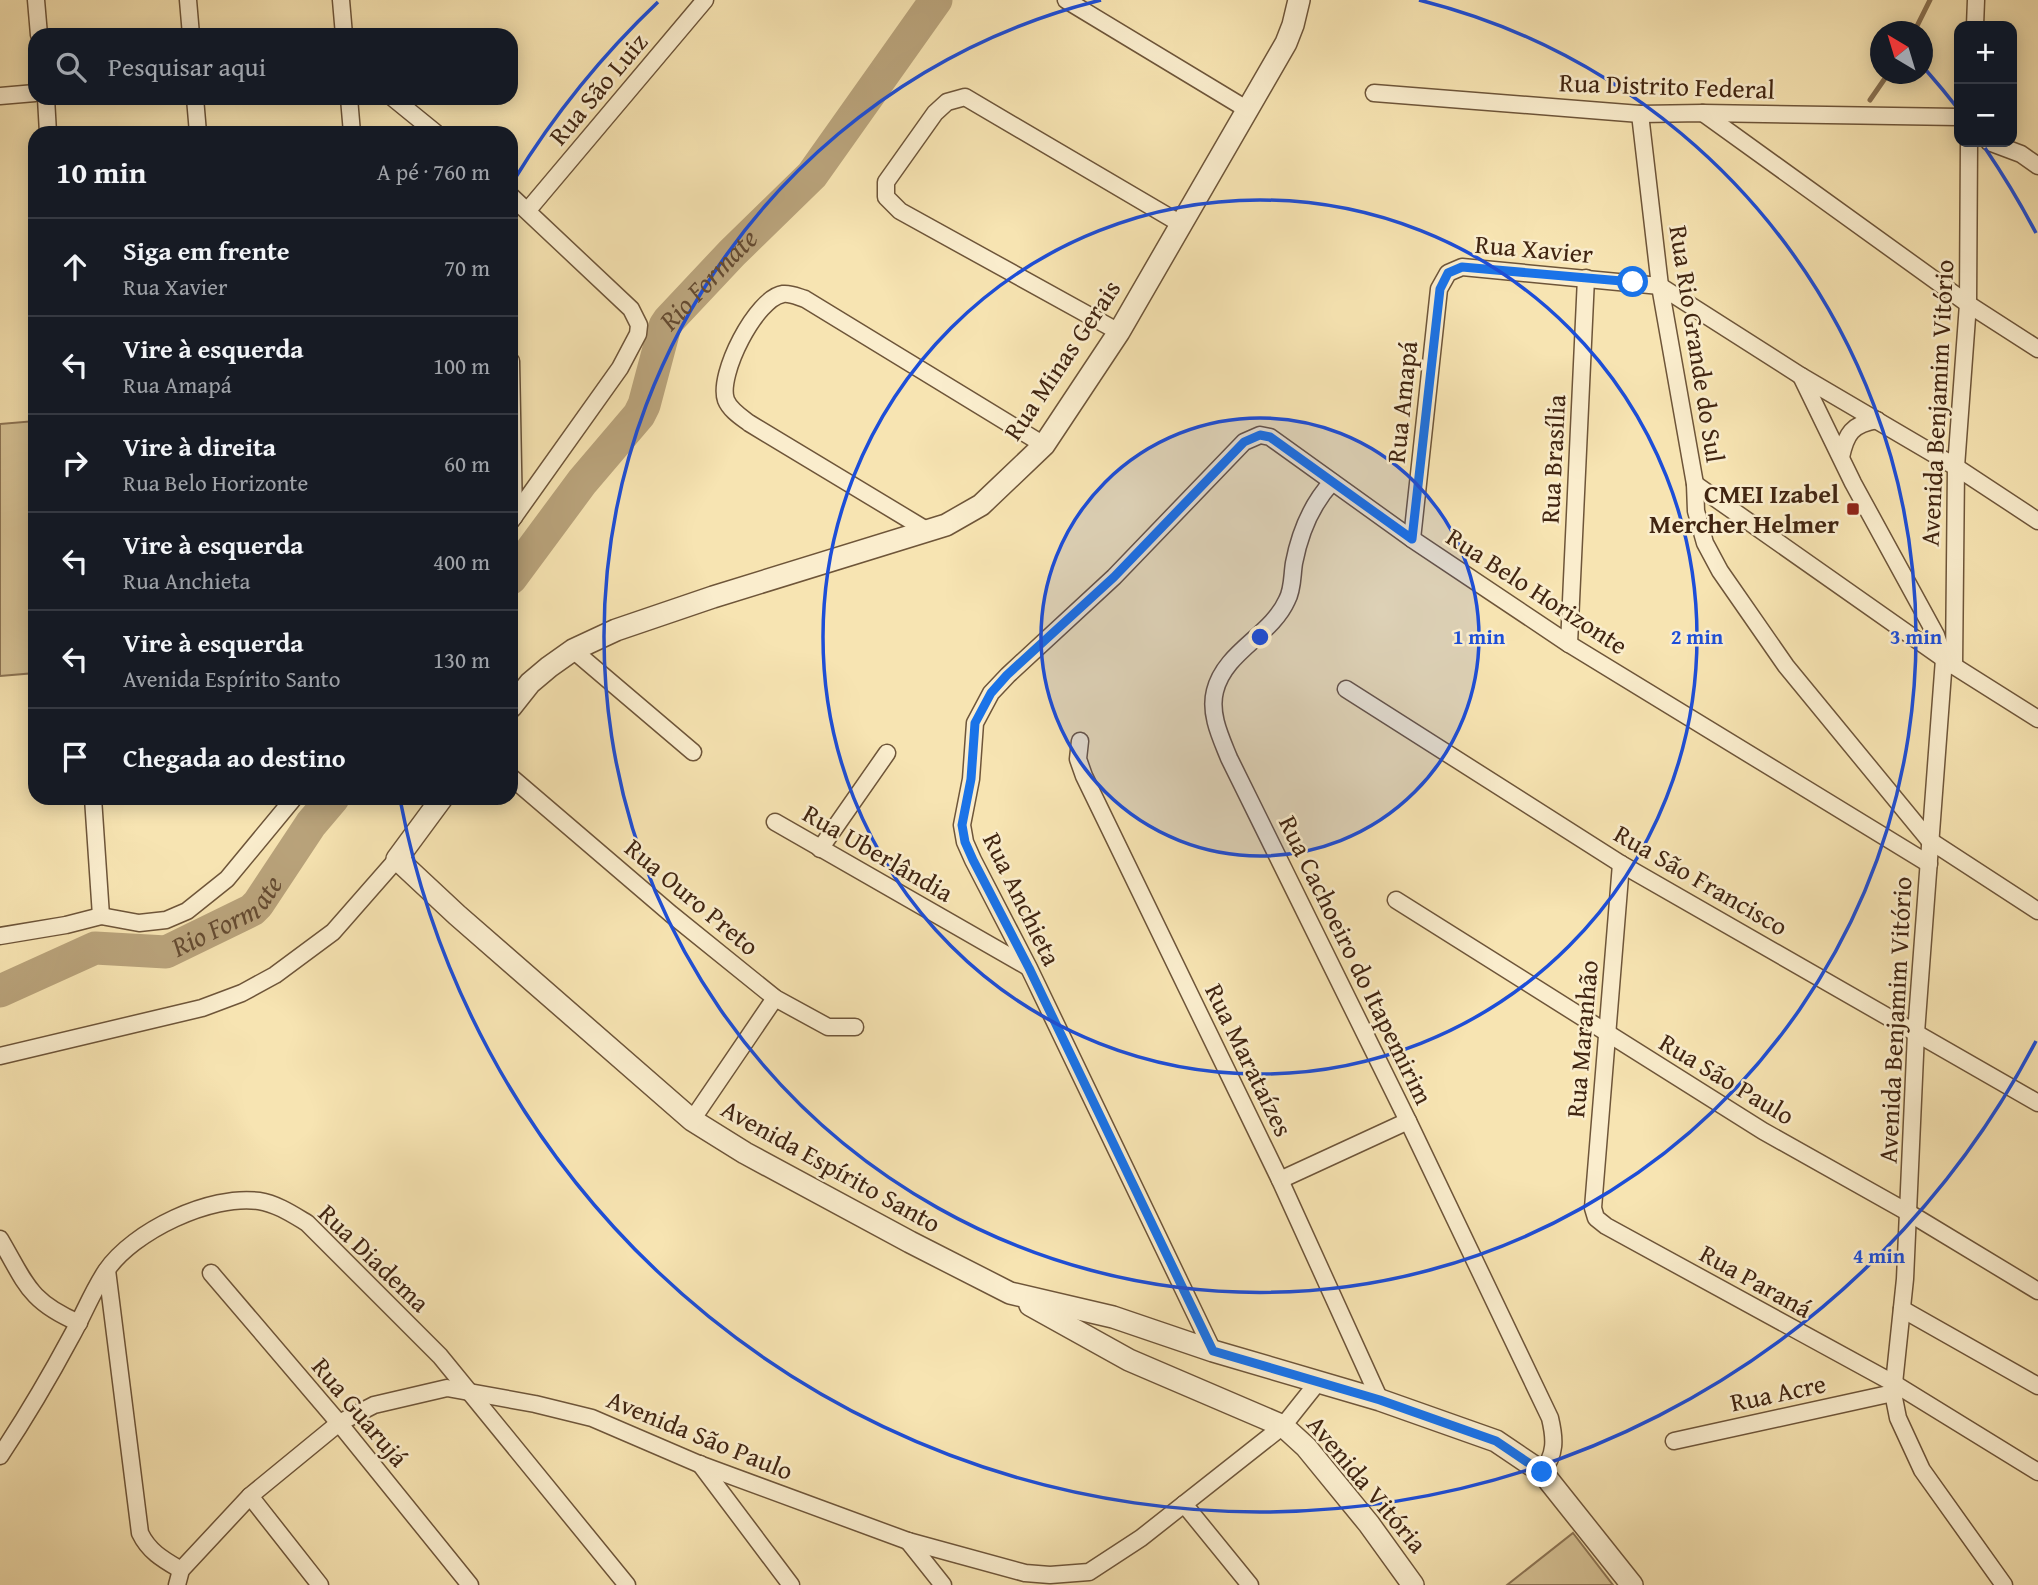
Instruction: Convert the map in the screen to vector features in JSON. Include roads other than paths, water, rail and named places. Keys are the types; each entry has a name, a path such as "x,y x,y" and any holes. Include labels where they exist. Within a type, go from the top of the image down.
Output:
{"street":[{"path":"36,0 38,28"},
{"path":"188,0 190,28"},
{"path":"341,0 343,28"},
{"name":"Rua São Luiz","path":"528,210 705,0"},
{"path":"1066,0 1248,110"},
{"name":"Rua Minas Gerais","path":"518,698 530,682 573,650 616,630 928,531 981,505 1044,445 1119,332 1286,43 1299,0"},
{"path":"1975,21 1976,0"},
{"name":"Rua Distrito Federal","path":"1374,93 1640,114 1954,117"},
{"path":"0,96 28,94"},
{"path":"1119,332 900,211 886,197 886,182 935,113 947,102 965,97 1181,224"},
{"path":"46,105 48,126"},
{"path":"196,105 197,126"},
{"path":"350,105 351,126"},
{"path":"402,105 427,126"},
{"path":"1703,113 1968,304 2038,349"},
{"name":"Rua Rio Grande do Sul","path":"1640,114 1660,286 1695,484 1696,511 1705,543 1720,571 1786,666 1929,841"},
{"name":"Avenida Benjamim Vitório","path":"1894,1389 1909,1213 1916,1033 1929,841 1949,662 1956,467 1968,304 1969,147"},
{"path":"2004,147 2021,153 2038,166"},
{"path":"518,201 631,309 639,325 638,334 620,368 518,511"},
{"name":"Rua Xavier","path":"1448,273 1462,267 1660,286 1801,376 1956,467 2038,521"},
{"name":"Rua Amapá","path":"1412,539 1440,289 1448,273"},
{"name":"Rua Brasília","path":"1569,643 1586,278"},
{"path":"928,531 749,424 736,413 726,399 729,365 758,313 774,298 784,294 804,299 1044,445"},
{"path":"1801,376 1853,483 1949,662"},
{"path":"1840,457 1845,440 1852,430 1864,422 1877,420"},
{"name":"Rua Anchieta","path":"1213,1351 1029,968 973,860 962,825 971,779 975,723 991,693 1007,675 1114,577 1244,442 1260,435 1270,437"},
{"name":"Rua Belo Horizonte","path":"1270,437 1412,539 1569,643 1929,863"},
{"name":"Rua Cachoeiro do Itapemirim","path":"1332,482 1309,513 1294,563 1288,599 1277,616 1235,656 1223,673 1214,694 1216,724 1229,758 1408,1121 1550,1418 1555,1439 1551,1461 1542,1472"},
{"path":"1695,484 1949,662 2038,719"},
{"path":"573,650 693,752"},
{"name":"Rua São Francisco","path":"1346,689 1621,864 2038,1103"},
{"name":"Rua Marataízes","path":"1080,741 1078,759 1084,776 1280,1180 1380,1400"},
{"path":"820,849 887,754"},
{"name":"Rua Ouro Preto","path":"518,783 671,914 775,998 828,1027 855,1027"},
{"path":"93,805 101,916"},
{"path":"0,936 101,916 139,923 166,920 187,911 227,879 288,805"},
{"path":"0,1056 202,1008 242,993 275,975 333,932 397,859 437,805"},
{"name":"Rua Uberlândia","path":"775,821 1029,968"},
{"path":"1929,841 2038,911"},
{"name":"Avenida Espírito Santo","path":"397,859 457,915 692,1120 756,1160 1010,1293 1113,1317 1213,1351 1380,1400 1496,1441 1542,1472 1632,1585"},
{"name":"Rua Maranhão","path":"1596,1218 1593,1208 1621,864"},
{"name":"Rua São Paulo","path":"1396,900 1763,1131 1909,1213 2038,1291"},
{"path":"692,1120 775,998"},
{"path":"1280,1180 1408,1121"},
{"name":"Rua Diadema","path":"0,1456 39,1396 107,1270 133,1244 168,1222 213,1203 240,1199 262,1201 285,1209 307,1223 440,1356 626,1585"},
{"name":"Rua Paraná","path":"1596,1218 2038,1472"},
{"path":"0,1239 29,1292 58,1314 79,1323"},
{"path":"107,1270 141,1533 146,1545 179,1578"},
{"name":"Rua Guarujá","path":"211,1273 339,1423 470,1585"},
{"name":"Avenida Vitória","path":"1010,1293 1105,1348 1283,1426 1306,1447 1362,1514 1413,1585"},
{"path":"1902,1309 2038,1386"},
{"path":"1105,1348 1100,1337 1102,1325 1113,1317"},
{"path":"1283,1426 1318,1382"},
{"name":"Avenida São Paulo","path":"179,1578 250,1496 339,1423 374,1405 447,1388 593,1418 699,1464 908,1541 1025,1573 1094,1579 1141,1538 1283,1426"},
{"path":"1894,1389 1898,1418 1922,1470 2004,1585"},
{"name":"Rua Acre","path":"1674,1441 1894,1389"},
{"path":"699,1464 791,1585"},
{"path":"250,1496 320,1585"},
{"path":"1184,1504 1250,1585"},
{"path":"908,1541 943,1585"}],"waterway":[{"name":"Rio Formate","path":"518,569 582,482 639,415 669,320 732,253 812,175 936,0"},
{"path":"1920,21 1930,0"},
{"path":"1870,100 1881,84"},
{"name":"Rio Formate","path":"0,991 95,948 166,952 252,910 327,805"}],"place":[{"name":"CMEI Izabel Mercher Helmer","path":"1853,509"}]}
